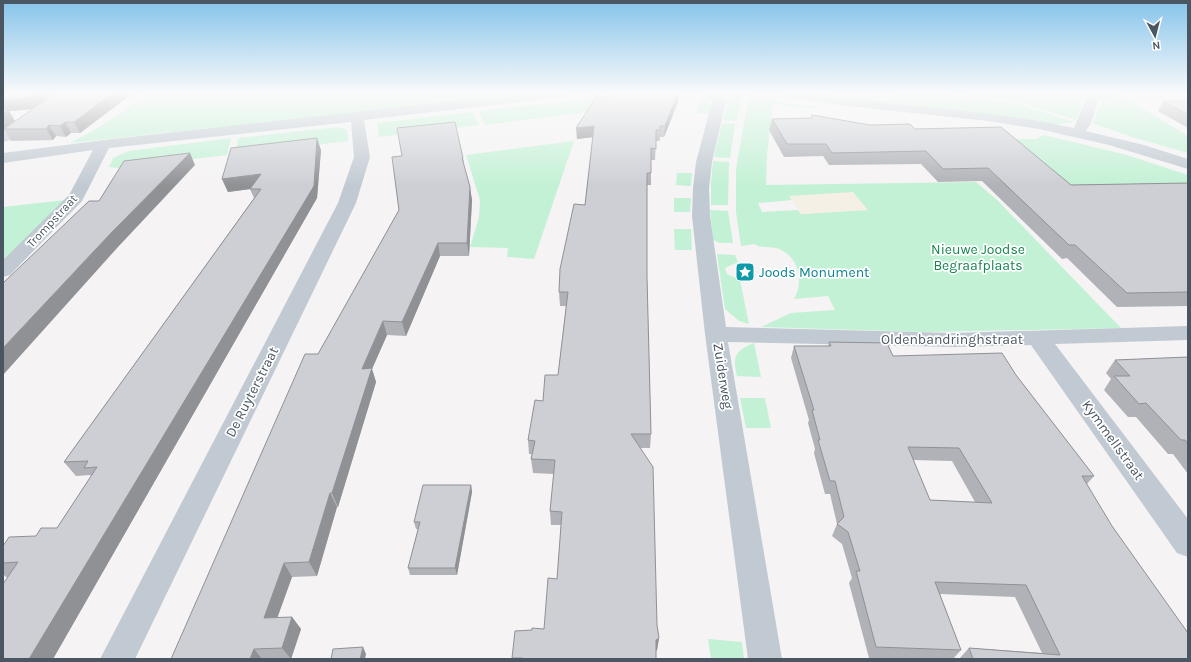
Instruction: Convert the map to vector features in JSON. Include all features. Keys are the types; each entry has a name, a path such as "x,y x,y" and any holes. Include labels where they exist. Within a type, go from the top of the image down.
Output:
{"street":[{"path":"3,138 23,124"},
{"path":"3,158 104,144 300,124"},
{"name":"De Ruyterstraat","path":"117,659 347,203 362,158 358,124"},
{"name":"Zuiderweg","path":"713,124 704,162 701,216 716,334 765,659"},
{"path":"1030,124 1078,133 1136,148 1188,164"},
{"path":"1078,133 1083,124"},
{"name":"Trompstraat","path":"3,271 76,197 104,144"},
{"name":"Oldenbandringhstraat","path":"716,334 870,339 1038,338 1188,333"},
{"name":"Kymmellstraat","path":"1038,338 1188,543"}],"green space":[{"path":"104,124 249,124 70,143"},
{"path":"377,124 479,125 379,137"},
{"path":"722,124 735,124 730,158 714,157"},
{"name":"Nieuwe Joodse Begraafplaats","path":"744,124 771,124 767,154 766,185 976,182 997,200 1121,328 926,332 761,327 791,313 835,310 828,296 794,299 799,284 799,277 794,262 790,256 784,251 776,248 762,247 755,244 741,246 736,212 736,169","holes":["792,200 867,210 801,214 798,210 762,212 758,203"]},
{"path":"1095,124 1168,124 1188,136 1188,153 1132,137"},
{"path":"338,127 347,130 348,141 236,154 238,138"},
{"path":"1044,135 1127,155 1188,175 1188,187 1071,189 1011,139 1036,139"},
{"path":"231,138 227,155 118,168 109,167 113,158 129,151"},
{"path":"574,141 534,259 507,257 508,248 470,247 479,217 480,200 466,155"},
{"path":"713,161 729,162 728,205 711,205"},
{"path":"677,173 692,173 691,186 676,185"},
{"path":"674,198 691,198 690,212 674,212"},
{"path":"66,200 3,261 3,207"},
{"path":"710,210 728,211 733,243 720,243 713,240"},
{"path":"674,229 691,229 692,250 675,250"},
{"path":"717,254 735,255 738,262 725,268 727,274 740,280 749,324 739,321 725,309"},
{"path":"754,343 761,377 737,376 735,364 736,355"},
{"path":"740,398 765,398 771,428 746,428"},
{"path":"708,639 742,642 744,659 711,659"}],"sand":[{"path":"853,192 868,210 801,214 789,196"}],"building":[{"path":"11,124 63,124 60,126 49,125 46,129 4,129"},
{"path":"437,124 455,124 462,158 470,187 467,243 438,243 402,322 383,321 362,369 372,368 332,493 330,493 309,562 284,563 264,618 292,617 282,648 254,649 250,659 171,659 305,354 318,354 399,210 392,157 402,156 397,128"},
{"path":"579,124 666,124 665,126 660,126 660,130 656,130 656,149 651,148 651,173 647,173 647,277 651,434 631,434 653,467 657,625 659,638 656,640 656,659 512,658 515,631 532,630 532,628 544,629 548,578 557,579 562,512 550,511 555,460 531,459 535,441 528,440 535,400 543,401 545,375 558,375 568,292 559,292 560,269 574,204 585,205 594,126 576,128"},
{"path":"775,124 910,124 915,129 1001,127 1071,185 1188,183 1188,292 1127,293 1075,245 1069,245 988,168 943,169 926,151 832,153 826,144 787,144"},
{"path":"317,138 314,186 29,659 3,659 3,584 18,562 3,563 3,546 9,537 36,536 41,528 57,528 97,467 84,468 88,461 64,462 261,189 250,189 261,174 222,179 231,148"},
{"path":"190,153 111,233 3,348 3,283 89,201 99,201 124,161"},
{"path":"829,342 887,343 893,356 1002,353 1016,375 1094,476 1082,476 1112,526 1188,633 1188,659 973,659 969,648 1060,655 1026,585 935,582 961,650 876,647 856,571 860,571 848,532 837,524 844,517 835,481 830,481 818,440 820,440 812,410 814,410 794,346 831,346","holes":["908,447 959,448 992,503 930,500"]},
{"path":"1188,357 1188,444 1185,440 1181,440 1146,403 1139,404 1114,376 1130,376 1115,360"},
{"path":"423,485 471,485 455,568 408,568 420,522 414,522"},
{"path":"363,647 360,659 331,659 333,649"}],"place":[{"name":"Joods Monument","path":"745,272"}]}
